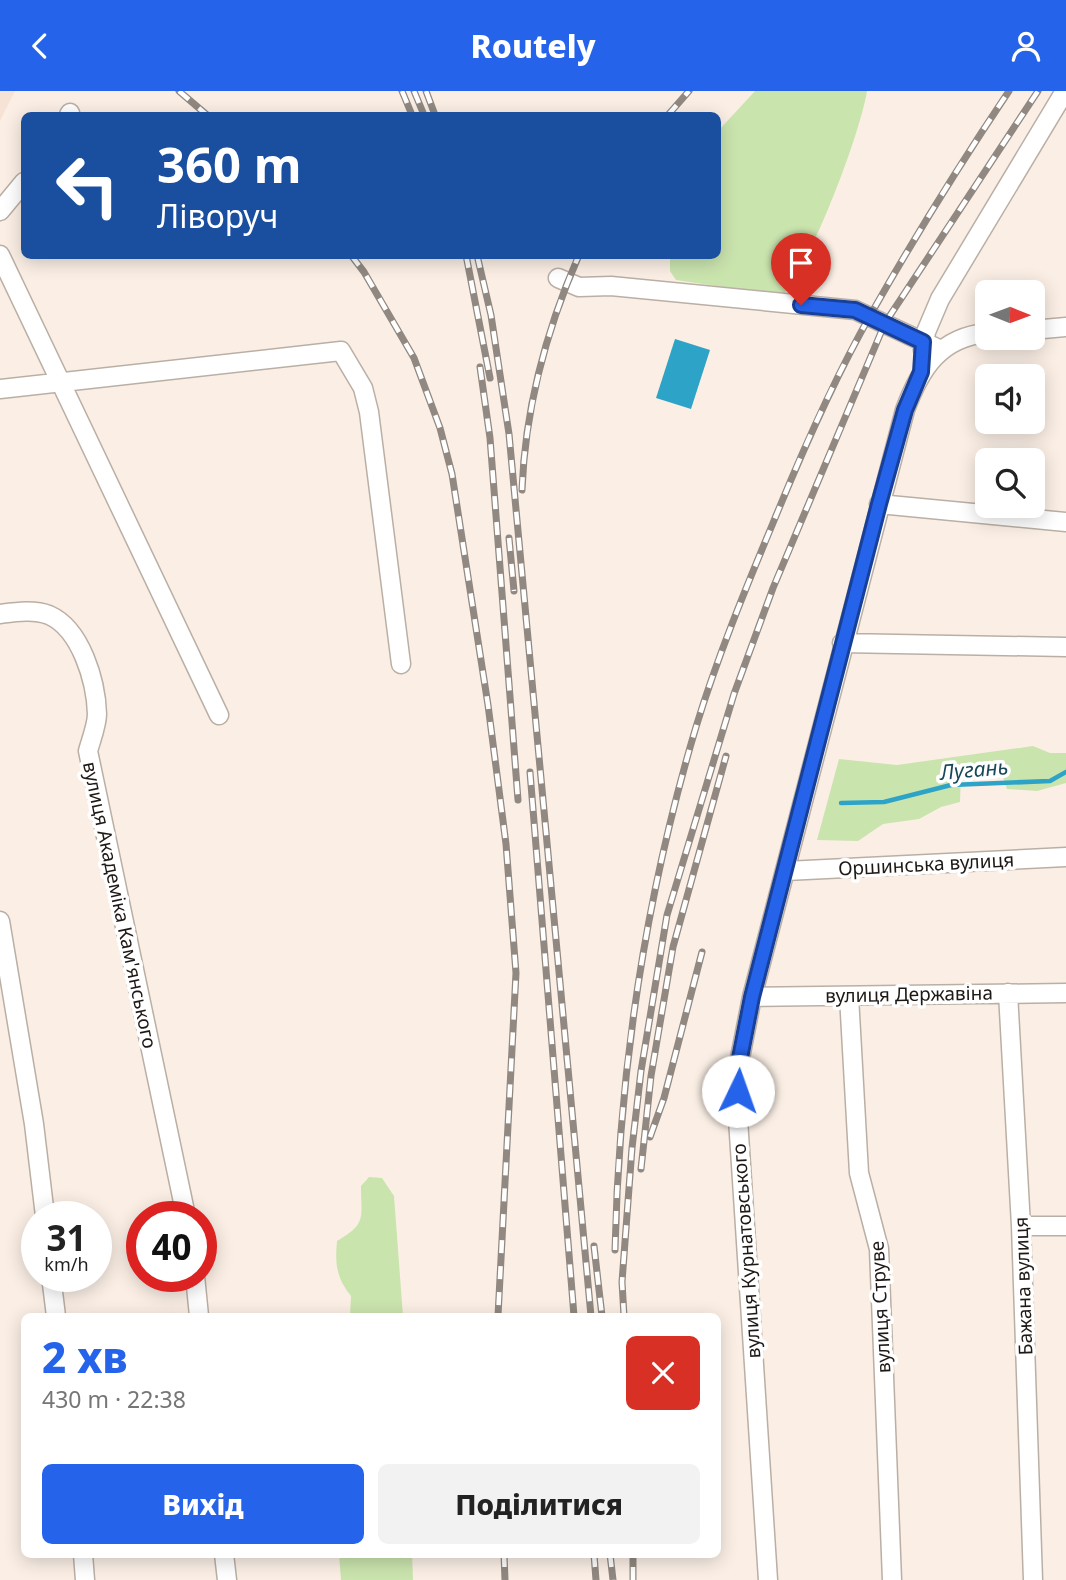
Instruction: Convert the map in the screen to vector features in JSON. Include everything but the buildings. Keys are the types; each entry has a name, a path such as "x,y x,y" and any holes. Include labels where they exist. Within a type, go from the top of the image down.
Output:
{"street":[{"name":"вулиця Курнатовського","path":"768,1580 739,1144 739,1063 752,997 842,643 905,410 930,361 923,342 940,299 1065,91"},
{"path":"0,211 21,185"},
{"path":"0,255 219,715"},
{"path":"558,278 579,287 671,291 855,310 923,342 930,361 953,342 975,336"},
{"path":"1045,329 1066,327"},
{"path":"0,389 341,351 363,388 369,412 401,664"},
{"path":"879,504 1066,522"},
{"name":"вулиця Академіка Кам'янського","path":"0,614 24,611 48,615 76,637 85,657 97,715 88,751 183,1201"},
{"path":"842,643 1066,647"},
{"name":"Оршинська вулиця","path":"786,871 1066,856"},
{"path":"0,921 34,1124 43,1201"},
{"name":"Бажана вулиця","path":"1008,993 1021,1226 1033,1580"},
{"name":"вулиця Державіна","path":"752,997 1066,993"},
{"name":"вулиця Струве","path":"849,996 859,1173 879,1248 892,1580"},
{"path":"1021,1226 1066,1226"},
{"path":"53,1292 56,1313"},
{"path":"197,1292 199,1313"},
{"path":"83,1558 85,1580"},
{"path":"224,1558 227,1580"}],"shaded area":[{"path":"0,91 15,91 0,121"}],"green space":[{"path":"755,91 867,91 855,137 833,198 807,257 782,296 676,280 670,271 670,259 721,259 721,128"},
{"path":"1033,746 1050,753 1066,753 1066,783 1037,791 1007,789 1001,772 961,772 960,802 941,807 919,819 883,824 858,841 817,840 839,759 897,765"},
{"path":"369,1177 382,1178 394,1196 403,1313 350,1313 351,1296 342,1283 338,1270 337,1241 358,1224 361,1213 361,1186"},
{"path":"339,1558 412,1558 413,1580 341,1580"}],"water":[{"path":"675,339 710,350 691,409 656,398"}],"waterway":[{"name":"Лугань","path":"841,803 884,802 951,785 1050,781 1066,772"}],"railway":[{"path":"179,91 204,112"},
{"path":"402,91 411,112"},
{"path":"414,91 423,112"},
{"path":"426,91 434,112"},
{"path":"671,112 689,91"},
{"path":"615,1250 622,1117 638,986 662,856 704,701 784,496 844,365 921,229 1009,91"},
{"path":"624,1313 622,1282 632,1148 641,1071 667,915 734,694 773,588 885,323 1038,91"},
{"path":"354,259 414,358 440,428 452,474 488,705 506,844 516,973 498,1313"},
{"path":"467,259 490,378"},
{"path":"478,259 491,315 509,434 591,1313"},
{"path":"522,490 528,430 540,370 557,311 577,259"},
{"path":"480,367 490,438 518,800"},
{"path":"509,538 514,591"},
{"path":"641,1169 651,1076 673,947 726,756"},
{"path":"530,772 574,1313"},
{"path":"650,1137 664,1098 702,952"},
{"path":"594,1246 602,1313"},
{"path":"504,1558 505,1580"},
{"path":"594,1558 596,1580"},
{"path":"610,1558 613,1580"},
{"path":"633,1558 633,1580"}],"route":[{"path":"738,1091 739,1063 752,997 842,643 905,410 921,372 923,342 855,310 801,305"}]}
